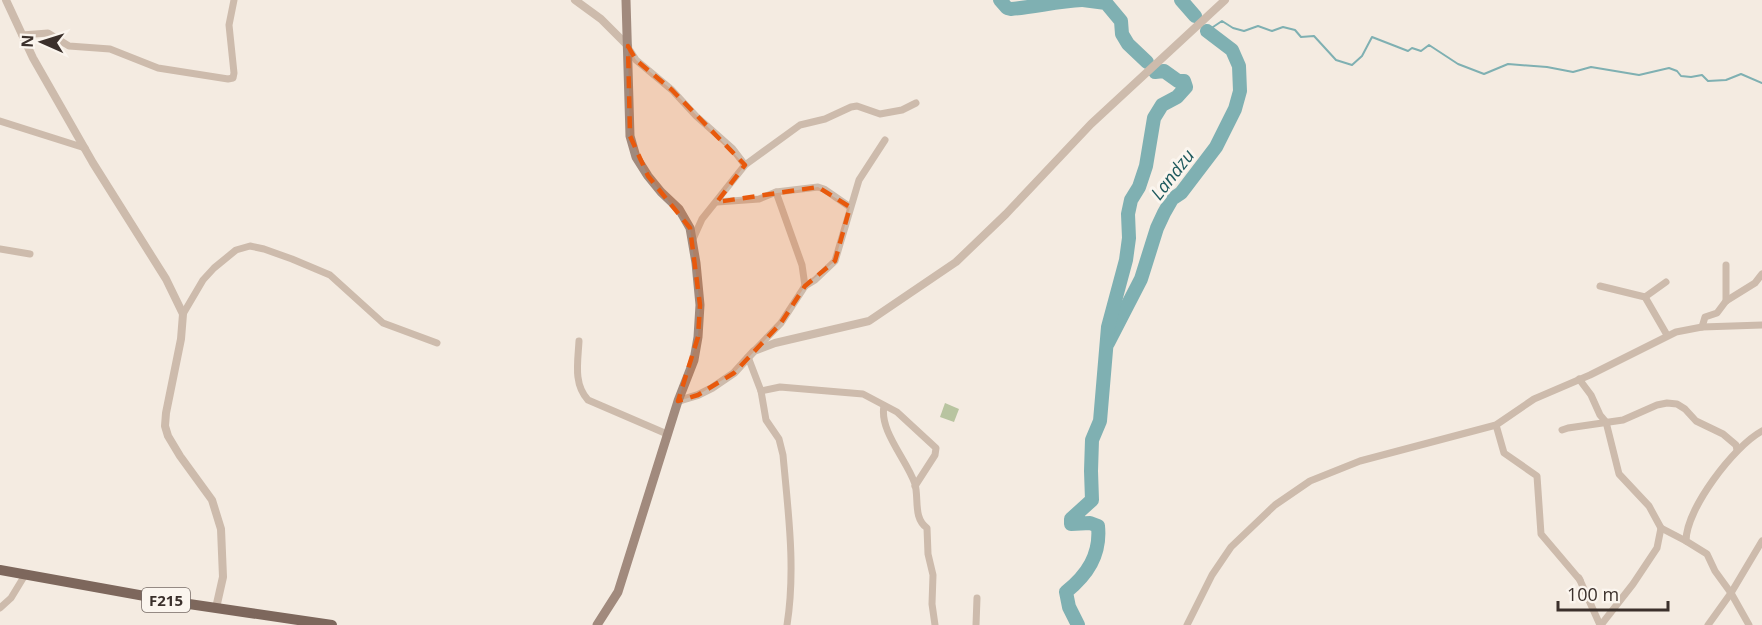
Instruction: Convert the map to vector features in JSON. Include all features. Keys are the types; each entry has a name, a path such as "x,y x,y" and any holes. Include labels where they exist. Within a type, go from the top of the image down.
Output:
{"main road":[{"path":"597,625 618,592 667,434 694,360 700,305 690,228 679,209 661,192 636,157 630,136 626,0"},
{"name":"F215","path":"0,570 216,608 332,625"}],"street":[{"path":"6,0 33,58 85,148 166,279 183,314"},
{"path":"22,34 48,33 69,46 110,49 158,68 228,79 233,78 234,73 229,25 234,0"},
{"path":"574,0 601,19 628,46 636,60 672,90 696,116 732,148 745,165"},
{"path":"751,354 775,343 869,321 956,262 1006,214 1091,124 1225,0"},
{"path":"693,239 702,219 745,165 800,126 825,119 856,106 880,114 902,110 915,103"},
{"path":"0,121 85,148"},
{"path":"678,401 698,395 734,373 781,323 805,286 835,261 859,180 885,140"},
{"path":"717,202 759,199 776,192 818,188 824,189 850,207"},
{"path":"776,192 802,265 805,286"},
{"path":"216,608 223,577 221,529 212,500 180,456 165,426 181,339 183,314 203,280 214,267 236,250 250,246 264,249 330,275 383,323 437,344"},
{"path":"0,249 30,254"},
{"path":"1726,265 1726,301"},
{"path":"1702,327 1705,317 1717,314 1726,301 1755,283 1762,274"},
{"path":"1645,297 1666,282"},
{"path":"1600,286 1645,297 1667,335"},
{"path":"1186,625 1212,575 1232,547 1275,505 1310,481 1360,461 1496,426 1534,399 1667,335 1702,327 1762,325"},
{"path":"579,341 578,379 581,391 588,400 667,434"},
{"path":"751,354 766,420 778,439 783,455 791,555 790,606 787,625"},
{"path":"1579,379 1606,422 1619,474 1649,506 1661,528 1707,554 1749,625"},
{"path":"761,391 780,387 869,396 897,412 936,447 935,455 915,486"},
{"path":"1562,430 1623,420 1657,405 1677,404 1696,421 1732,440 1737,450"},
{"path":"884,406 884,421 915,486 920,521 928,532 927,554 933,575 932,604 935,625"},
{"path":"1496,426 1504,453 1537,476 1541,534 1579,578 1601,625 1634,584 1657,548 1661,528"},
{"path":"1686,541 1693,513 1725,464 1737,450 1762,431"},
{"path":"1708,625 1731,593 1762,541"},
{"path":"0,608 11,598 25,575"},
{"path":"976,625 977,598"}],"highlighted area":[{"path":"628,46 636,60 672,90 745,165 717,202 818,187 850,207 835,261 805,286 781,323 734,373 698,395 678,401 698,337 700,305 690,228 648,176 630,136"}],"green space":[{"path":"945,403 959,409 954,422 940,417"}],"waterway":[{"name":"Landzu","path":"1000,0 1011,9 1082,0"},
{"name":"Landzu","path":"1083,0 1106,3 1121,21 1122,34 1128,44 1147,62"},
{"name":"Landzu","path":"1181,0 1195,16"},
{"path":"1207,31 1222,21 1233,28 1244,31 1258,26 1272,31 1283,27 1295,30 1301,37 1314,36 1336,60 1352,65 1362,56 1372,37 1408,51 1412,48 1421,51 1429,45 1458,64 1484,74 1508,64 1573,72 1591,67 1639,75 1669,68 1677,71 1681,76 1702,75 1708,81 1726,80 1741,74 1762,83"},
{"name":"Landzu","path":"1108,343 1141,279 1164,213 1172,199 1181,193 1216,147 1235,109 1240,91 1239,66 1232,50 1207,31"},
{"name":"Landzu","path":"1078,625 1069,607 1066,592 1091,564 1097,546 1098,526 1090,523 1071,524 1071,519 1092,500 1092,440 1100,421 1108,327 1126,260 1129,238 1128,214 1131,200 1139,187 1146,166 1154,118 1162,105 1177,97 1186,87 1184,81 1178,81 1164,71 1155,72"}]}
